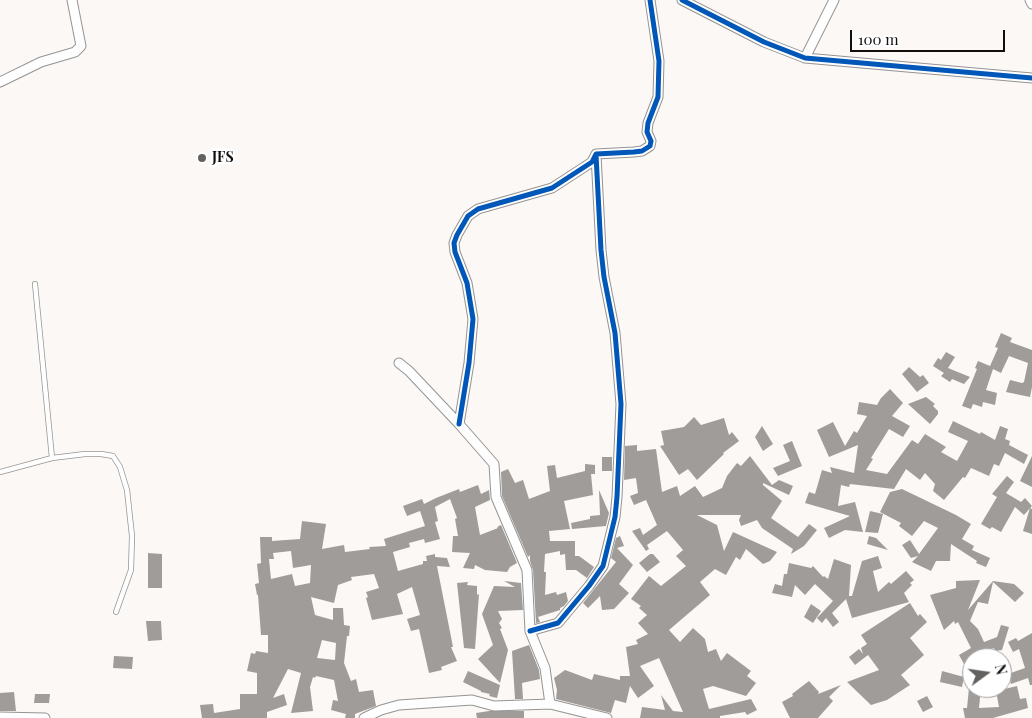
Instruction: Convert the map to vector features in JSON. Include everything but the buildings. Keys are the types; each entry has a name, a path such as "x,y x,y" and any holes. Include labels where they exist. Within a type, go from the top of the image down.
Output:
{"street":[{"path":"0,82 41,62 75,52 80,46 72,0"},
{"path":"596,154 642,151 650,146 651,141 647,132 648,123 658,97 659,61 650,0"},
{"path":"682,0 764,42 805,58 1032,78"},
{"path":"805,58 834,0"},
{"path":"1030,0 1032,4"},
{"path":"460,424 473,319 467,283 455,252 454,243 462,226 468,216 478,209 552,188 592,162 596,154"},
{"path":"530,631 558,624 589,586 603,566 615,517 621,404 615,333 604,277 601,250 596,154"},
{"path":"399,363 460,424 494,464 496,497 527,570 530,631 545,668 550,704"},
{"path":"364,718 381,710 416,703 472,700 494,706 550,704 566,714 607,718"},
{"path":"0,717 45,718"}],"lane":[{"path":"35,284 52,458"},
{"path":"0,472 52,458 85,454 113,456 120,467 127,490 132,536 131,570 116,612"}],"cycle path":[{"path":"459,424 469,363 473,319 467,283 455,252 454,243 457,235 468,216 478,209 552,188 592,162 596,154 642,151 650,146 651,141 647,132 648,123 658,97 659,61 650,0"},
{"path":"682,0 764,42 805,58 1032,78"},
{"path":"530,631 558,623 589,586 603,566 615,517 621,404 615,333 604,277 601,250 596,155"}],"place":[{"name":"JFS","path":"202,158"}]}
